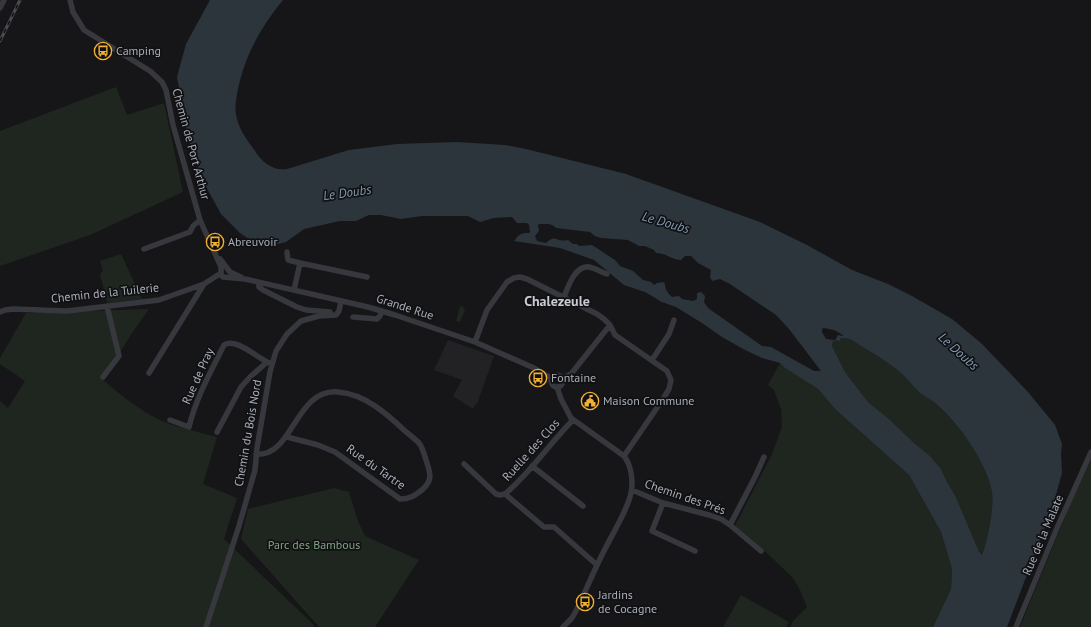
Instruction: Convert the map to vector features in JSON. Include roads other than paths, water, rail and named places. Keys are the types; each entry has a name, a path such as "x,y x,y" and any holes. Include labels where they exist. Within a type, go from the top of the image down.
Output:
{"street":[{"path":"0,8 4,0"},
{"name":"Chemin de Port Arthur","path":"70,0 73,12 84,30 150,71 162,82 166,90 173,125 200,220 215,254 226,274"},
{"path":"144,249 190,232 193,226 200,220"},
{"path":"287,252 288,260 367,277"},
{"path":"294,290 300,263"},
{"path":"564,297 570,282 582,268 592,267 607,274"},
{"name":"Grande Rue","path":"226,274 382,311 475,342 534,368 551,378"},
{"name":"Chemin de la Tuilerie","path":"0,312 13,309 67,311 159,300 204,284 226,274"},
{"path":"475,342 487,310 506,282 514,278 520,277 527,279 597,314 604,319 610,325 615,335 667,371 671,380 669,389 664,399 624,456"},
{"path":"258,282 259,287 290,305 306,310 330,312"},
{"path":"149,373 204,284"},
{"name":"Chemin du Bois Nord","path":"206,627 239,526 255,470 256,454 270,363 282,341 296,325 305,319 336,315 339,311 341,301"},
{"path":"103,378 119,356 107,306"},
{"path":"353,317 377,319 382,311"},
{"path":"652,360 669,334 674,320"},
{"path":"563,378 571,374 610,325"},
{"name":"Rue de Pray","path":"170,420 189,427 192,414 200,396 224,345 228,342 242,346 270,363"},
{"path":"217,432 241,387 250,377 270,363"},
{"path":"563,378 561,375 556,374 551,378 552,384 557,387 568,413 573,420 624,456 630,465 632,490 627,505 576,611 572,618 563,627"},
{"path":"557,387 563,384 563,378"},
{"name":"Rue du Tartre","path":"256,454 266,454 271,452 287,437 294,422 314,399 326,392 351,394 376,406 386,413 420,444 430,472 429,482 413,497 408,499 400,499 335,452 318,445 287,437"},
{"name":"Ruelle des Clos","path":"505,494 523,478 573,420"},
{"name":"Rue de la Malate","path":"1016,627 1057,528 1091,452"},
{"name":"Chemin des Prés","path":"730,525 756,477 764,457"},
{"path":"464,464 496,494 505,494 544,527 554,527 597,565"},
{"path":"532,466 583,506"},
{"name":"Chemin des Prés","path":"632,490 663,503 709,515 730,525 762,551"},
{"path":"663,503 652,531 695,551"}],"water":[{"name":"Le Doubs","path":"210,0 283,0 261,31 250,53 241,77 236,104 236,115 242,132 261,159 268,165 277,169 287,169 349,150 397,144 457,142 505,145 526,149 626,174 760,222 807,245 852,270 888,284 912,296 952,319 981,343 1028,392 1055,425 1062,444 1062,473 1052,509 1007,627 933,627 951,589 952,569 941,532 909,475 835,409 818,389 785,368 780,363 762,358 743,349 676,307 662,302 645,292 624,285 594,260 560,248 514,241 520,234 530,232 529,225 527,223 517,223 512,217 494,218 480,222 468,216 422,216 401,219 381,215 369,215 356,221 340,221 304,229 286,242 270,246 255,243 240,233 221,214 203,181 188,138 177,77 186,44","holes":["547,224 556,228 590,232 601,238 628,240 639,246 645,246 654,250 656,253 678,260 681,260 685,256 691,256 698,263 711,270 710,277 712,281 720,279 730,284 776,315 789,329 821,371 814,371 771,347 762,346 708,308 704,302 705,296 701,292 697,293 697,299 693,301 682,299 679,296 672,297 667,291 663,282 654,285 651,282 643,280 633,271 620,266 615,260 592,245 579,246 568,240 564,241 554,238 546,243 537,241 535,236 539,231 538,225","822,329 834,330 843,336 838,335 835,340 826,339","841,338 850,339 883,359 904,375 920,393 944,411 962,432 978,456 992,492 990,524 982,555 979,552 955,495 941,469 930,456 868,402 845,372 832,346 833,341 837,340 839,342"]}],"railway":[{"path":"0,41 20,0"}],"place":[{"name":"Camping","path":"103,51"},
{"name":"Abreuvoir","path":"215,242"},
{"name":"Fontaine","path":"538,378"},
{"name":"Maison Commune","path":"590,401"},
{"name":"Jardins de Cocagne","path":"585,602"}],"district":[{"name":"Chalezeule","path":"557,301"}],"park label":[{"name":"Parc des Bambous","path":"314,545"}]}
